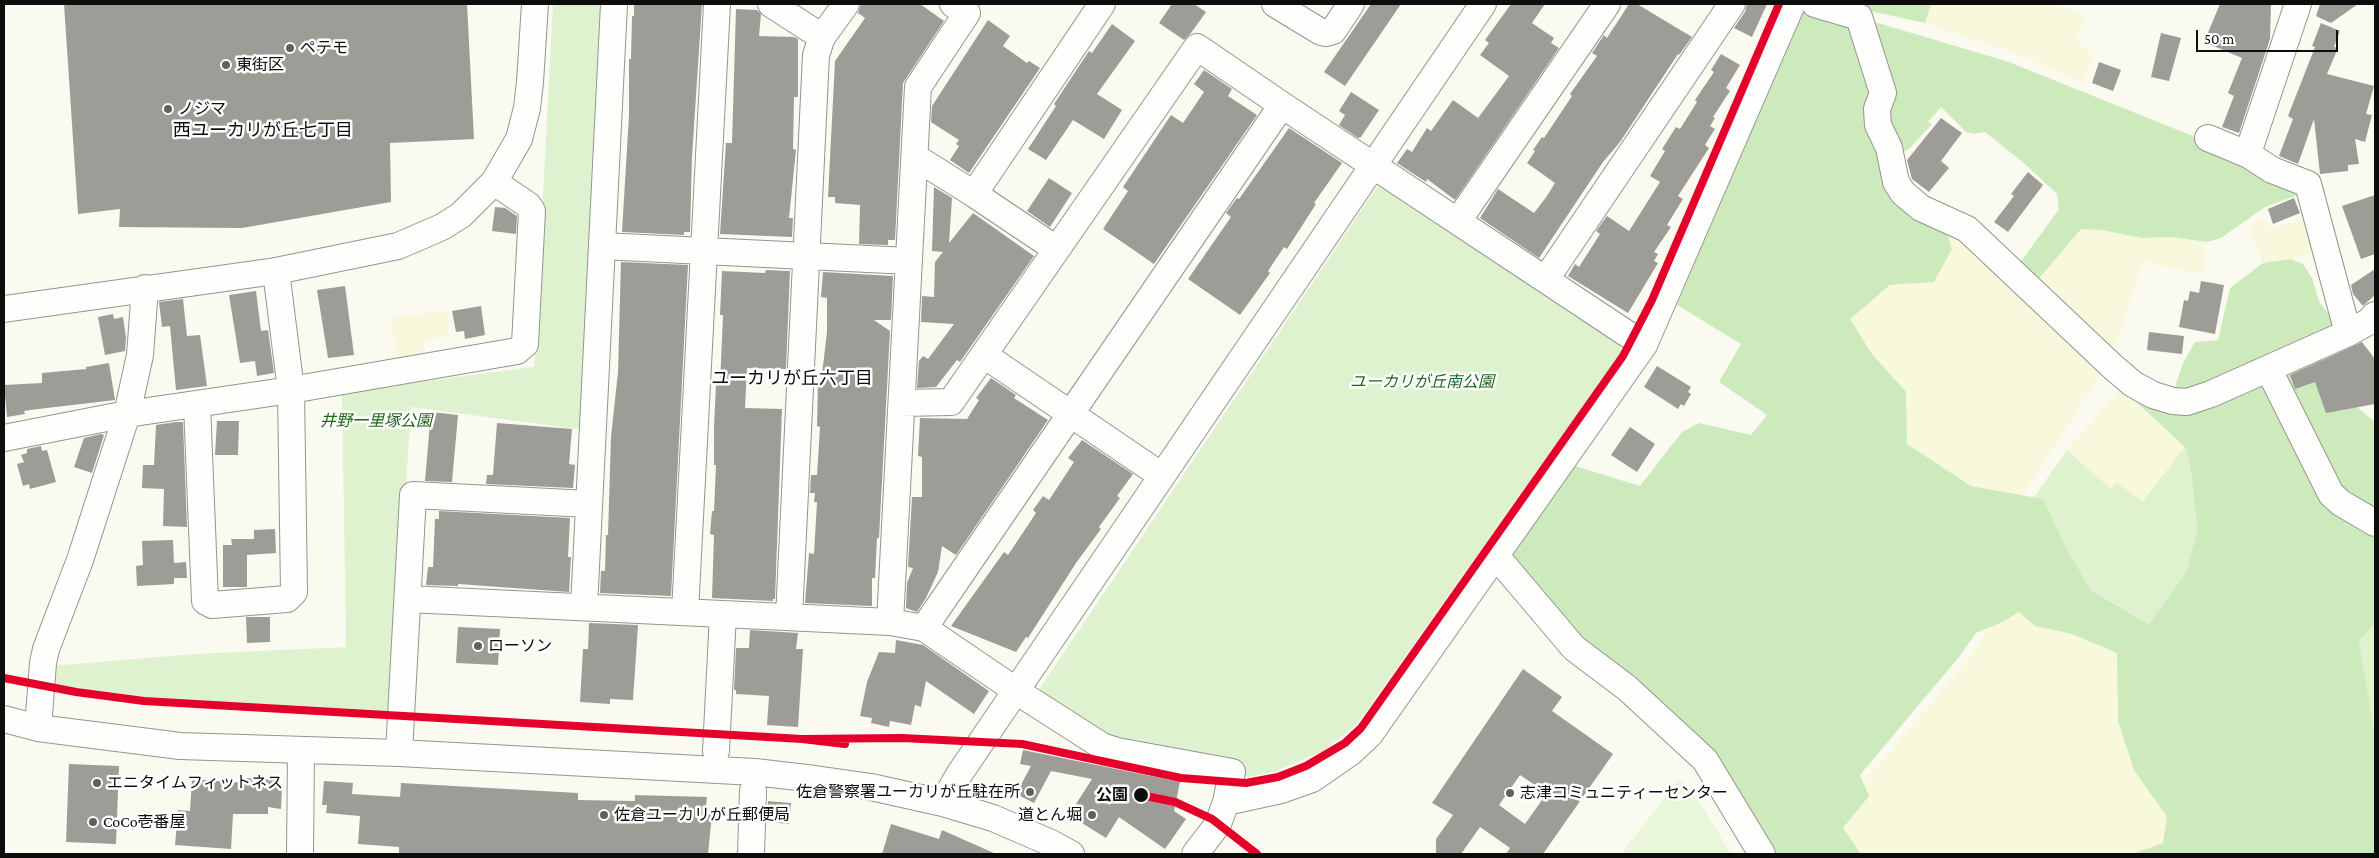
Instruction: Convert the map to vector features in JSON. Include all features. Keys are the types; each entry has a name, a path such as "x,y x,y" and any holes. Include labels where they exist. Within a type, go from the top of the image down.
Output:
{"street":[{"path":"4,309 276,271 398,246 424,236 461,215 494,182 518,139 527,108 535,4"},
{"path":"584,608 614,4"},
{"path":"685,612 716,4"},
{"path":"770,4 822,37"},
{"path":"789,617 816,55 822,37 846,4"},
{"path":"890,622 918,87 967,13 953,4"},
{"path":"974,194 1102,4"},
{"path":"1275,4 1321,32 1326,33 1333,31 1351,4"},
{"path":"943,803 960,773 1483,4"},
{"path":"1458,221 1607,4"},
{"path":"1546,279 1732,4"},
{"path":"1226,802 1281,790 1312,779 1351,752 1370,734 1644,345 1792,4"},
{"path":"1815,4 1859,17 1883,92 1877,109 1878,126 1889,148 1896,182 1903,193 1921,208 1967,229 2132,384 2153,395 2173,402 2187,402 2268,370 2348,333 2368,322 2375,315"},
{"path":"2249,156 2298,4"},
{"path":"902,403 951,402 1197,46 1282,105 1644,345"},
{"path":"924,628 1282,105"},
{"path":"2208,138 2249,156 2272,170 2308,184 2348,333"},
{"path":"915,157 1056,249"},
{"path":"4,438 128,414 291,390 517,351 525,344 532,211 528,205 494,182"},
{"path":"602,246 908,261"},
{"path":"197,405 205,601 212,605 287,599 294,592 291,390 276,271"},
{"path":"38,728 43,663 46,649 80,560 128,414 140,355 145,288"},
{"path":"984,355 1162,476"},
{"path":"2268,370 2331,494 2341,503 2375,523"},
{"path":"399,753 413,495 589,504"},
{"path":"1496,556 1574,648 1627,688 1705,760 1762,854"},
{"path":"408,599 890,622 924,628 1016,691 1102,746 1117,751 1232,772 1226,802 1218,824 1195,854"},
{"path":"716,751 723,614"},
{"path":"4,719 38,728 180,746 399,753 755,772 871,787 943,803 993,818 1051,843 1071,854"},
{"path":"300,854 301,750"},
{"path":"750,854 754,791"}],"green space":[{"name":"井野一里塚公園","path":"553,4 608,4 585,430 411,407 392,713 142,699 85,692 46,683 50,666 195,654 346,647 342,392 534,367"},
{"path":"1865,4 1931,4 1925,23 1860,9"},
{"path":"1931,4 2052,4 2085,15 2076,39 2094,56 2084,82 2011,52 1925,23"},
{"path":"1807,9 1850,20 1883,146 1945,227 1952,249 1934,282 1890,285 1850,319 1872,354 1906,392 1907,444 1971,486 2043,499 2068,552 2092,591 2149,624 2186,573 2198,530 2190,464 2185,447 2121,388 2173,404 2176,383 2183,363 2195,342 2218,340 2230,288 2263,263 2291,259 2303,264 2312,278 2319,301 2337,326 2319,354 2345,397 2375,422 2375,623 2359,641 2375,737 2375,853 2132,854 2163,843 2167,817 2134,770 2118,721 2117,653 2072,634 2035,626 2019,612 2002,622 1976,633 1959,657 1860,775 1869,796 1843,828 1861,854 1770,854 1724,777 1580,643 1509,558 1575,466 1640,486 1682,432 1699,423 1751,435 1767,415 1719,382 1741,344 1677,305 1798,14"},
{"path":"1868,20 2009,62 2205,141 2301,194 2265,207 2221,238 2207,242 2172,237 2142,238 2101,230 2081,229 2035,283 2017,267 2059,209 2057,194 2025,164 1985,132 1973,134 1966,132 1941,107 1928,122 1932,124 1909,149 1896,156"},
{"name":"ユーカリが丘南公園","path":"1387,182 1621,340 1620,354 1357,724 1323,751 1274,772 1239,778 1104,736 1040,694 1040,688 1377,187"},
{"path":"2306,215 2317,253 2263,263 2249,228 2263,216 2272,230"},
{"path":"1945,227 2102,372 2023,495 1971,486 1907,444 1906,392 1872,354 1849,319 1890,285 1914,284"},
{"path":"2081,229 2101,230 2142,238 2172,237 2207,242 2205,274 2165,267 2143,260 2118,341 2108,351 2035,283"},
{"path":"447,311 449,336 423,340 423,356 395,362 392,317"},
{"path":"2121,388 2185,447 2143,501 2117,483 2110,488 2067,450"},
{"path":"2185,447 2190,464 2199,530 2186,573 2150,624 2092,591 2034,497 2067,450 2110,488 2117,483 2143,501"},
{"path":"2019,612 2035,626 2072,634 2117,653 2118,721 2167,817 2163,843 2132,854 1861,854 1843,828 1869,796 1863,783 1969,659 1992,625 2002,622"},
{"path":"2375,623 2375,737 2359,641"},
{"path":"1679,779 1699,801 1731,854 1621,854"}],"building":[{"name":"東街区","path":"64,4 467,4 474,139 390,143 391,202 242,228 119,227 120,209 78,214"},
{"path":"634,4 702,4 692,157 690,232 684,232 684,235 622,232 629,115 629,59 631,59"},
{"path":"861,4 920,4 944,21 903,83 895,240 888,240 888,245 859,244 860,205 835,203 835,197 828,197 835,61 865,18 858,13"},
{"path":"1172,4 1194,4 1206,12 1184,40 1159,23"},
{"path":"1371,4 1401,4 1345,86 1324,72"},
{"path":"1511,4 1545,4 1532,23 1554,38 1551,43 1559,48 1455,200 1427,179 1426,182 1397,163 1407,149 1412,152 1427,128 1431,131 1453,100 1478,118 1509,76 1480,55 1489,43 1485,40"},
{"path":"1629,4 1637,4 1692,37 1678,54 1620,142 1603,162 1539,258 1480,218 1498,189 1534,213 1547,196 1555,183 1527,163 1535,151 1533,150 1542,137 1544,138 1572,96 1570,94 1597,56 1592,53 1604,35 1607,38"},
{"path":"1747,4 1767,4 1752,37 1734,28 1745,12"},
{"path":"2220,4 2271,4 2270,39 2239,133 2222,127 2234,96 2228,93 2242,58 2204,42"},
{"path":"2320,4 2358,4 2331,23 2316,16"},
{"path":"736,9 757,10 761,14 759,36 794,37 798,39 798,97 794,97 793,149 796,150 789,218 793,218 792,237 720,234 726,143 732,143"},
{"path":"988,20 1010,36 1003,46 1027,63 1029,61 1040,68 969,173 950,160 959,146 956,144 959,140 931,122 932,106"},
{"path":"2321,23 2340,31 2334,47 2338,48 2327,74 2374,86 2366,114 2372,115 2365,142 2355,139 2359,164 2348,165 2348,171 2320,174 2314,119 2298,164 2279,156 2293,119 2288,116 2315,47 2312,46"},
{"path":"1112,24 1135,41 1097,94 1122,110 1104,139 1073,120 1046,160 1028,149 1056,106 1054,104 1089,51 1092,53"},
{"path":"2161,33 2181,38 2169,81 2151,77"},
{"path":"1721,54 1740,65 1726,88 1730,91 1713,117 1715,118 1710,126 1715,129 1705,145 1709,148 1678,196 1683,199 1667,225 1671,227 1654,252 1658,254 1654,261 1658,263 1628,313 1568,276 1575,264 1579,267 1600,234 1596,231 1607,216 1629,231 1660,182 1650,176 1665,151 1662,149 1676,127 1680,129 1697,102 1695,100 1714,72 1711,70"},
{"path":"2099,62 2121,70 2113,91 2092,83"},
{"path":"1204,70 1232,89 1228,96 1257,115 1154,264 1103,229 1128,191 1123,187 1171,115 1183,123 1204,92 1194,84"},
{"path":"1351,92 1379,110 1361,137 1358,138 1339,125 1345,115 1339,111"},
{"path":"1941,118 1962,133 1941,161 1949,168 1929,192 1912,179 1907,160"},
{"path":"1289,128 1342,163 1314,203 1316,204 1287,249 1284,247 1268,271 1270,273 1240,315 1188,279 1231,217 1226,213 1237,198 1239,199"},
{"path":"2028,172 2043,185 2008,232 1994,222 2014,196 2011,194"},
{"path":"1049,178 1072,193 1050,227 1027,211"},
{"path":"934,187 952,198 949,243 973,213 1034,256 960,362 957,360 936,387 917,388 919,361 923,356 928,359 954,324 921,322 922,296 934,297 935,262 943,252 932,251"},
{"path":"2375,195 2375,254 2361,259 2342,206"},
{"path":"2294,198 2300,213 2273,224 2268,209"},
{"path":"495,207 505,208 517,216 516,234 492,231"},
{"path":"621,262 688,265 671,596 600,593 601,571 605,571 606,535 608,535 611,437 618,372"},
{"path":"2375,269 2375,295 2363,306 2353,294 2351,285"},
{"path":"766,270 790,271 786,369 747,368 745,408 782,409 775,599 773,601 712,598 714,535 710,534 712,511 714,511 716,465 714,465 714,428 716,384 720,384 723,315 720,315 722,271 765,273"},
{"path":"823,272 893,276 891,320 874,320 890,331 879,538 877,538 875,578 872,578 872,606 805,603 809,553 814,554 817,502 814,502 815,493 810,493 811,475 817,475 820,427 817,426 818,383 821,383 827,332 827,298 821,297"},
{"path":"2201,281 2224,285 2215,334 2179,327 2184,300 2188,301 2190,291 2199,293"},
{"path":"345,286 354,355 328,358 317,290"},
{"path":"256,291 261,331 268,330 274,373 257,376 255,361 240,363 229,295"},
{"path":"183,299 187,336 200,335 207,386 176,390 170,326 162,327 159,302"},
{"path":"481,306 485,335 465,339 464,331 456,332 452,311"},
{"path":"113,314 114,319 123,317 126,337 125,351 105,355 98,317"},
{"path":"2149,332 2184,336 2182,354 2147,350"},
{"path":"2362,342 2375,359 2375,404 2326,413 2315,382 2295,389 2290,375"},
{"path":"109,363 115,400 30,410 24,411 25,414 7,417 4,385 42,383 42,373 86,369 86,367"},
{"path":"1657,366 1691,387 1688,392 1691,394 1684,406 1681,404 1678,409 1644,387"},
{"path":"991,378 1016,395 1014,398 1048,420 956,555 942,546 938,572 917,612 906,608 907,583 913,568 908,567 912,497 922,497 922,457 918,456 920,418 967,419 979,400 976,398"},
{"path":"431,412 458,415 452,482 425,481"},
{"path":"217,421 239,421 238,455 215,455"},
{"path":"183,422 187,527 163,526 164,489 142,488 143,465 154,465 156,425"},
{"path":"497,423 572,429 569,464 575,465 573,488 486,484 487,475 493,475"},
{"path":"1630,427 1655,444 1637,472 1611,455"},
{"path":"104,435 92,473 74,467 84,438"},
{"path":"1082,440 1133,474 1117,496 1120,498 1099,527 1101,529 1076,563 1028,638 1026,637 1016,652 951,626 1004,552 1008,555 1036,513 1033,510 1043,496 1049,500 1074,462 1068,458"},
{"path":"41,446 42,451 47,450 56,482 30,489 29,484 23,486 17,464 24,462 21,455 27,453 27,449"},
{"path":"439,511 570,518 568,557 571,557 569,592 458,584 458,586 426,585 428,567 433,567 435,519 439,519"},
{"path":"275,529 276,553 247,555 247,587 223,587 223,545 232,545 231,539 254,539 254,530"},
{"path":"173,540 174,563 186,562 187,578 174,578 174,584 137,586 136,566 143,565 142,541"},
{"path":"246,617 270,617 270,642 247,643"},
{"path":"589,623 638,625 633,700 610,699 610,704 580,702 583,649 588,649"},
{"name":"ローソン","path":"458,627 500,629 498,665 456,663"},
{"path":"750,630 798,633 796,649 803,649 798,727 767,725 769,696 736,694 736,690 734,690 736,648 749,648"},
{"path":"896,640 923,645 989,691 974,714 926,681 921,707 915,705 911,725 890,721 889,727 871,723 872,718 860,716 867,682 879,652 895,653"},
{"path":"1523,669 1562,697 1552,711 1613,754 1543,854 1506,854 1510,848 1480,827 1461,854 1436,854 1436,839 1453,815 1432,803","holes":["1520,775 1547,793 1525,824 1499,805"]},
{"path":"1023,750 1180,782 1174,811 1186,819 1165,849 1119,817 1106,838 1069,815 1092,779 1051,771 1034,803 1016,794 1031,766 1020,764"},
{"path":"69,764 119,766 116,844 66,842"},
{"path":"247,778 272,779 282,787 281,809 268,807 268,814 233,814 231,849 175,845 178,810 190,811 192,779 247,783"},
{"path":"324,781 353,783 352,794 400,797 401,783 578,793 578,800 635,801 635,795 707,797 705,814 712,814 708,854 399,854 399,847 358,844 360,816 326,813 327,805 322,805"},
{"path":"768,801 791,803 789,824 767,822"},
{"path":"891,824 939,839 942,830 996,854 882,854"}],"transit line":[{"path":"802,739 902,738 1022,744 1181,778 1246,783 1278,777 1306,766 1345,743 1361,728 1623,356 1652,300 1779,4"},
{"path":"4,678 76,692 144,701 802,739 845,744"},
{"path":"1141,795 1175,802 1212,819 1257,854"}],"place":[{"name":"ペテモ","path":"290,48"},
{"name":"東街区","path":"226,65"},
{"name":"ノジマ","path":"168,109"},
{"name":"ローソン","path":"478,646"},
{"name":"エニタイムフィットネス","path":"97,783"},
{"name":"佐倉警察署ユーカリが丘駐在所","path":"1030,792"},
{"name":"志津コミュニティーセンター","path":"1510,793"},
{"name":"公園","path":"1141,795"},
{"name":"佐倉ユーカリが丘郵便局","path":"604,815"},
{"name":"道とん堀","path":"1092,815"},
{"name":"CoCo壱番屋","path":"93,822"}],"district":[{"name":"西ユーカリが丘七丁目","path":"263,130"},
{"name":"ユーカリが丘六丁目","path":"792,378"}]}
